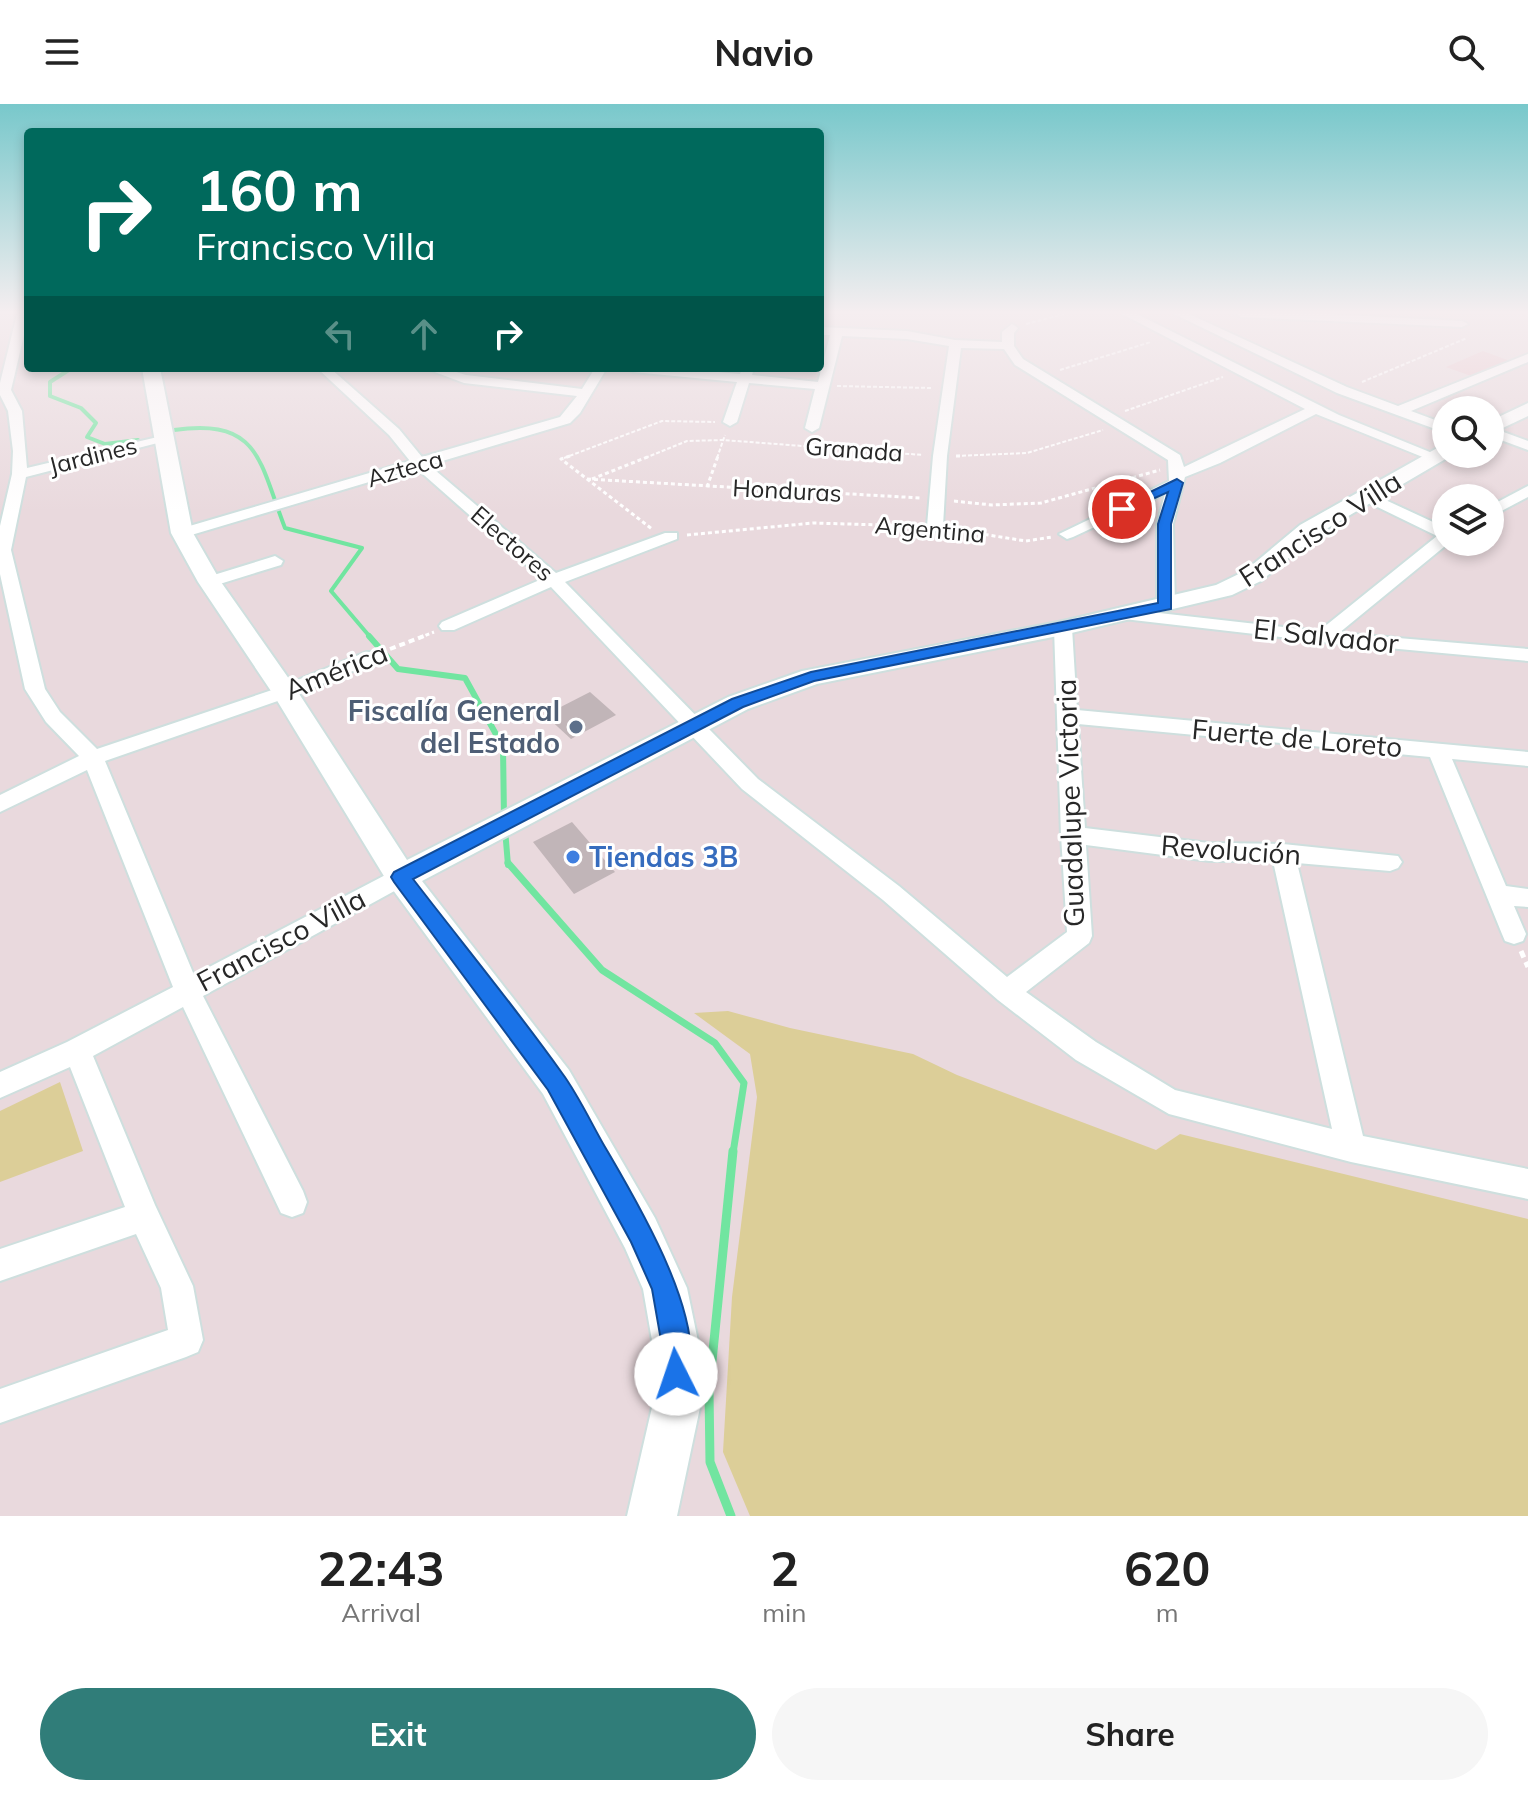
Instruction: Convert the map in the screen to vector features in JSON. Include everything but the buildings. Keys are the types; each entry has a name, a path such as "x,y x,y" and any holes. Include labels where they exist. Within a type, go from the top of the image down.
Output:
{"street":[{"path":"154,380 182,533 210,582 285,692 401,877 556,1082 640,1233 665,1288 676,1346 677,1403 652,1516"},
{"name":"Electores","path":"336,380 394,432 420,464 554,580 750,784 891,893 1007,992 1086,1051 1169,1101 1351,1148 1528,1184"},
{"path":"472,380 586,393"},
{"name":"Azteca","path":"182,533 565,420 594,380"},
{"path":"730,422 745,380"},
{"path":"784,380 823,386"},
{"path":"812,428 825,380"},
{"path":"935,526 940,456 952,380"},
{"path":"1049,380 1175,458 1177,474 1165,524 1166,606"},
{"path":"1258,380 1315,409 1432,451"},
{"path":"1320,380 1432,424"},
{"path":"1399,411 1475,380"},
{"path":"3,396 15,411 10,454 19,474 1,550 35,689 53,717 93,758 187,989 292,1202"},
{"path":"1067,534 1177,474 1215,460 1315,409"},
{"path":"1504,422 1528,409"},
{"path":"1504,436 1528,446"},
{"name":"Jardines","path":"19,474 166,439"},
{"name":"Francisco Villa","path":"1,1082 77,1051 187,989 738,703 811,677 1063,628 1224,590 1253,576 1308,530 1432,459"},
{"path":"1504,504 1528,491"},
{"path":"1366,496 1432,528"},
{"path":"448,626 554,580 671,536"},
{"path":"1323,637 1432,547"},
{"path":"210,582 275,561"},
{"name":"El Salvador","path":"1124,614 1323,637 1528,655"},
{"name":"Guadalupe Victoria","path":"1007,992 1080,936 1072,835 1063,628"},
{"name":"América","path":"0,804 93,758 285,692 373,656"},
{"name":"Fuerte de Loreto","path":"1067,716 1528,759"},
{"path":"1438,751 1514,934"},
{"name":"Revolución","path":"1072,835 1209,852 1283,853 1390,862"},
{"path":"1283,853 1351,1148"},
{"path":"1496,894 1528,898"},
{"path":"0,1406 186,1340 177,1286 144,1216 77,1051"},
{"path":"0,1265 144,1216"}],"path":[{"path":"1108,417 1214,380"},
{"path":"1342,390 1366,380"},
{"path":"823,386 951,388"},
{"path":"671,536 654,530 561,459 662,421 730,422 707,487"},
{"name":"Granada","path":"591,479 687,441 723,440 985,457 1027,453 1121,424"},
{"name":"Honduras","path":"584,479 939,499 992,505 1041,503 1177,474"},
{"name":"Argentina","path":"671,536 813,523 935,526 1026,541 1067,534"},
{"name":"América","path":"373,656 448,626"}],"shaded area":[{"path":"728,1011 790,1028 913,1054 957,1075 1156,1150 1180,1134 1528,1219 1528,1516 750,1516 723,1452 732,1297 757,1097 750,1054 694,1013"},
{"path":"60,1082 83,1151 0,1182 0,1111"}],"waterway":[{"path":"53,380 50,382 50,396 81,408 96,423 87,437 105,444 138,440"},
{"path":"174,430 202,428 224,431 240,438 252,449 261,464 285,528 362,548 331,591 371,638"},
{"path":"369,636 398,669 465,678 503,747 504,818"},
{"path":"505,829 508,865"},
{"path":"508,863 602,970 715,1043 744,1083 733,1153"},
{"path":"731,1516 710,1462 709,1391 733,1151"}],"place":[{"name":"Fiscalía General del Estado","path":"576,727"},
{"name":"Tiendas 3B","path":"573,857"}],"route":[{"path":"676,1374 676,1346 665,1288 640,1233 556,1082 401,877 738,703 762,694 811,677 1166,606 1165,524 1177,483 1122,509"}]}
